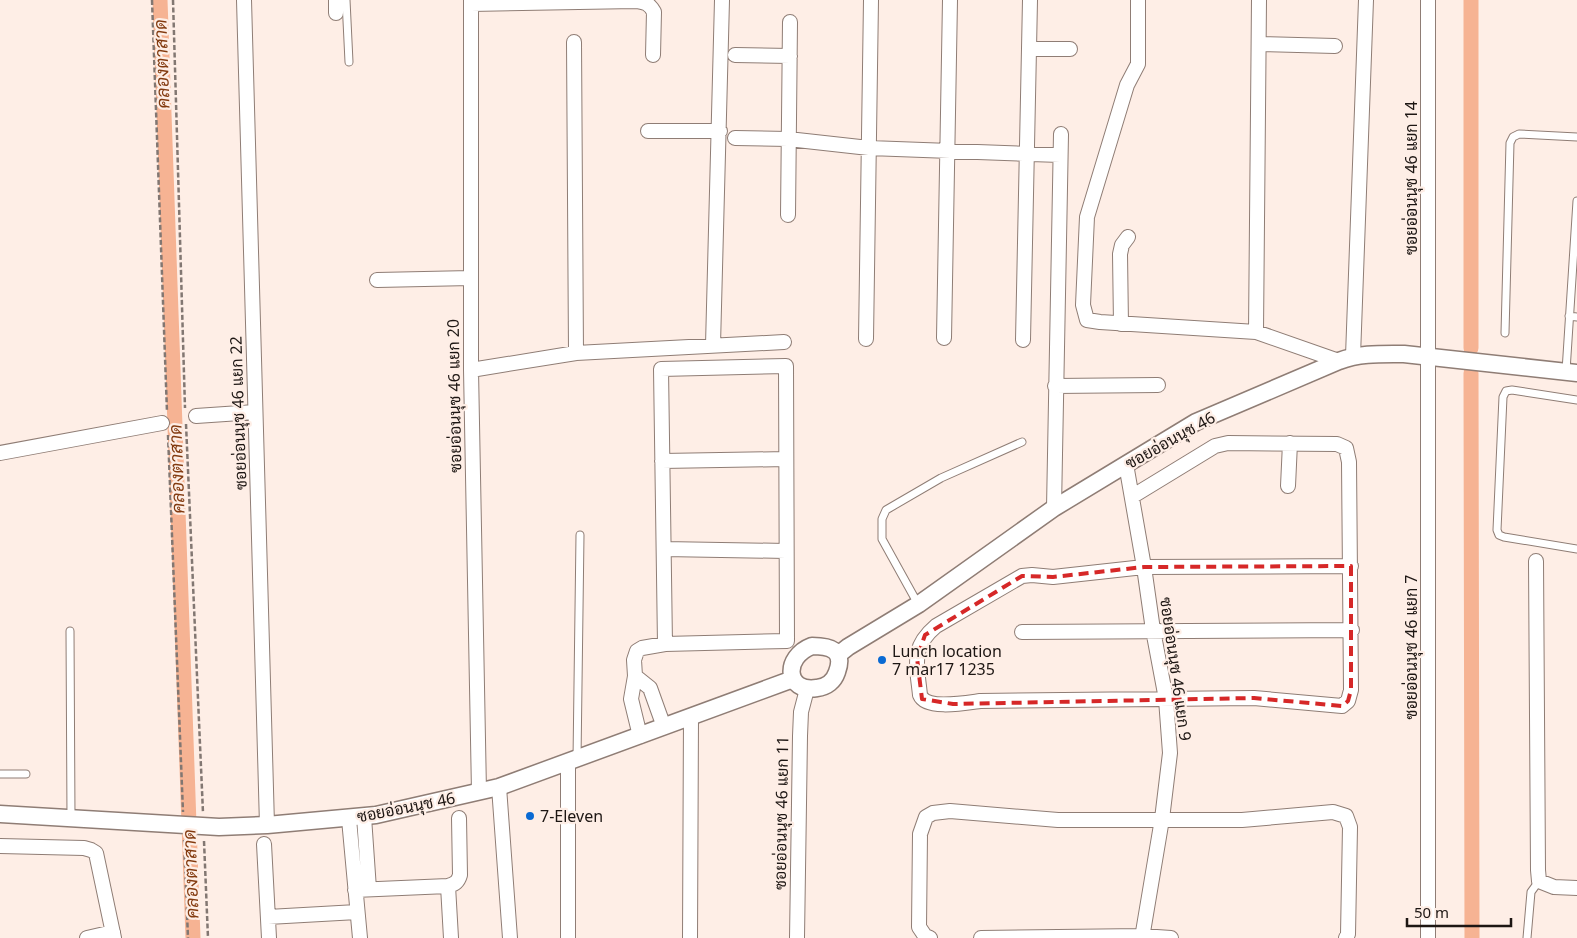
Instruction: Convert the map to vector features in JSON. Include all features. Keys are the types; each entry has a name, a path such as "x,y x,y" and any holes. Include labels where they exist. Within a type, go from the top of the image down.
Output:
{"street":[{"name":"ซอยอ่อนนุช 46 แยก 22","path":"244,0 267,825"},
{"path":"713,345 722,0"},
{"path":"866,339 871,0"},
{"path":"944,338 950,0"},
{"path":"1023,340 1030,0"},
{"path":"1138,0 1138,64 1127,86 1087,217 1083,305 1087,320 1121,324 1256,332 1346,358 1366,0"},
{"path":"1256,332 1259,0"},
{"name":"ซอยอ่อนนุช 46 แยก 14","path":"1428,0 1428,356"},
{"path":"471,2 645,2 651,6 654,12 653,55"},
{"name":"ซอยอ่อนนุช 46 แยก 20","path":"471,2 471,370 479,792"},
{"path":"788,215 790,22"},
{"path":"574,42 576,354"},
{"path":"1259,44 1335,46"},
{"path":"1029,49 1070,49"},
{"path":"735,55 790,56"},
{"path":"648,131 720,131"},
{"path":"1054,508 1061,134"},
{"path":"735,138 788,139 869,148 1060,155"},
{"path":"1121,324 1120,254 1122,245 1128,237"},
{"path":"376,280 471,278"},
{"path":"471,370 576,354 784,342"},
{"name":"ซอยอ่อนนุช 46","path":"838,655 919,604 1054,508 1196,422 1346,358 1375,354 1428,356 1572,372"},
{"name":"ซอยอ่อนนุช 46 แยก 7","path":"1428,356 1428,938"},
{"path":"640,736 631,699 636,676 634,660 637,651 642,648 665,644 787,640 786,366 661,369 665,644"},
{"path":"1055,386 1158,385"},
{"path":"196,416 256,412"},
{"path":"0,453 162,423"},
{"path":"1132,496 1215,446 1240,442 1337,444 1346,448 1350,462 1352,630 1351,690 1348,701 1342,706 1254,698 932,704 922,700 917,658 918,649 925,635 936,626 1022,576 1053,577 1144,567 1351,566"},
{"path":"1288,486 1290,443"},
{"path":"662,461 786,459"},
{"name":"ซอยอ่อนนุช 46 แยก 9","path":"1126,464 1166,699 1170,753 1162,819 1142,937"},
{"path":"664,549 786,550"},
{"path":"1536,561 1539,881 1554,887 1577,888"},
{"path":"1022,632 1352,630"},
{"path":"812,646 822,646 833,649 838,655 840,662 835,678 830,684 822,688 807,689 796,684 793,679 792,666 796,656 803,650 812,646"},
{"path":"636,676 650,688 664,727"},
{"name":"ซอยอ่อนนุช 46","path":"0,814 211,826 267,825 357,818 499,787 793,679"},
{"name":"ซอยอ่อนนุช 46 แยก 11","path":"797,938 800,728 801,712 807,689"},
{"path":"690,938 691,717"},
{"path":"568,938 572,761"},
{"path":"499,787 510,938"},
{"path":"930,938 924,936 919,927 920,834 926,817 933,813 950,812 1058,820 1242,820 1333,812 1346,816 1350,827 1348,934 1346,938"},
{"path":"357,818 362,890 357,912 360,938"},
{"path":"362,890 448,886 458,881 460,875 459,818"},
{"path":"264,844 269,938"},
{"path":"0,846 84,848 96,853 113,935 87,938"},
{"path":"448,886 451,938"},
{"path":"268,916 357,912"},
{"path":"981,938 1171,938"}],"lane":[{"path":"346,0 349,62"},
{"path":"1505,333 1510,143 1513,137 1519,134 1577,137"},
{"path":"1572,372 1577,201"},
{"path":"1577,400 1512,390 1506,391 1503,397 1497,530 1499,535 1504,537 1577,549"},
{"path":"919,604 882,539 882,519 886,510 941,478 1022,442"},
{"path":"572,761 580,535"},
{"path":"70,630 71,819"},
{"path":"0,774 26,774"},
{"path":"1527,938 1531,892 1539,881"}],"path":[{"path":"181,825 188,938"},
{"path":"208,938 211,826"}],"highlighted area":[{"path":"1351,566 1351,690 1348,701 1342,706 1254,698 953,704 922,699 917,658 925,635 1022,576 1053,577 1144,567"}],"waterway":[{"name":"คลองตาสาด","path":"160,0 193,938"},
{"path":"1471,0 1471,348"},
{"path":"1471,373 1472,938"}],"place":[{"name":"Lunch location 7 mar17 1235","path":"882,660"},
{"name":"7-Eleven","path":"530,816"}]}
